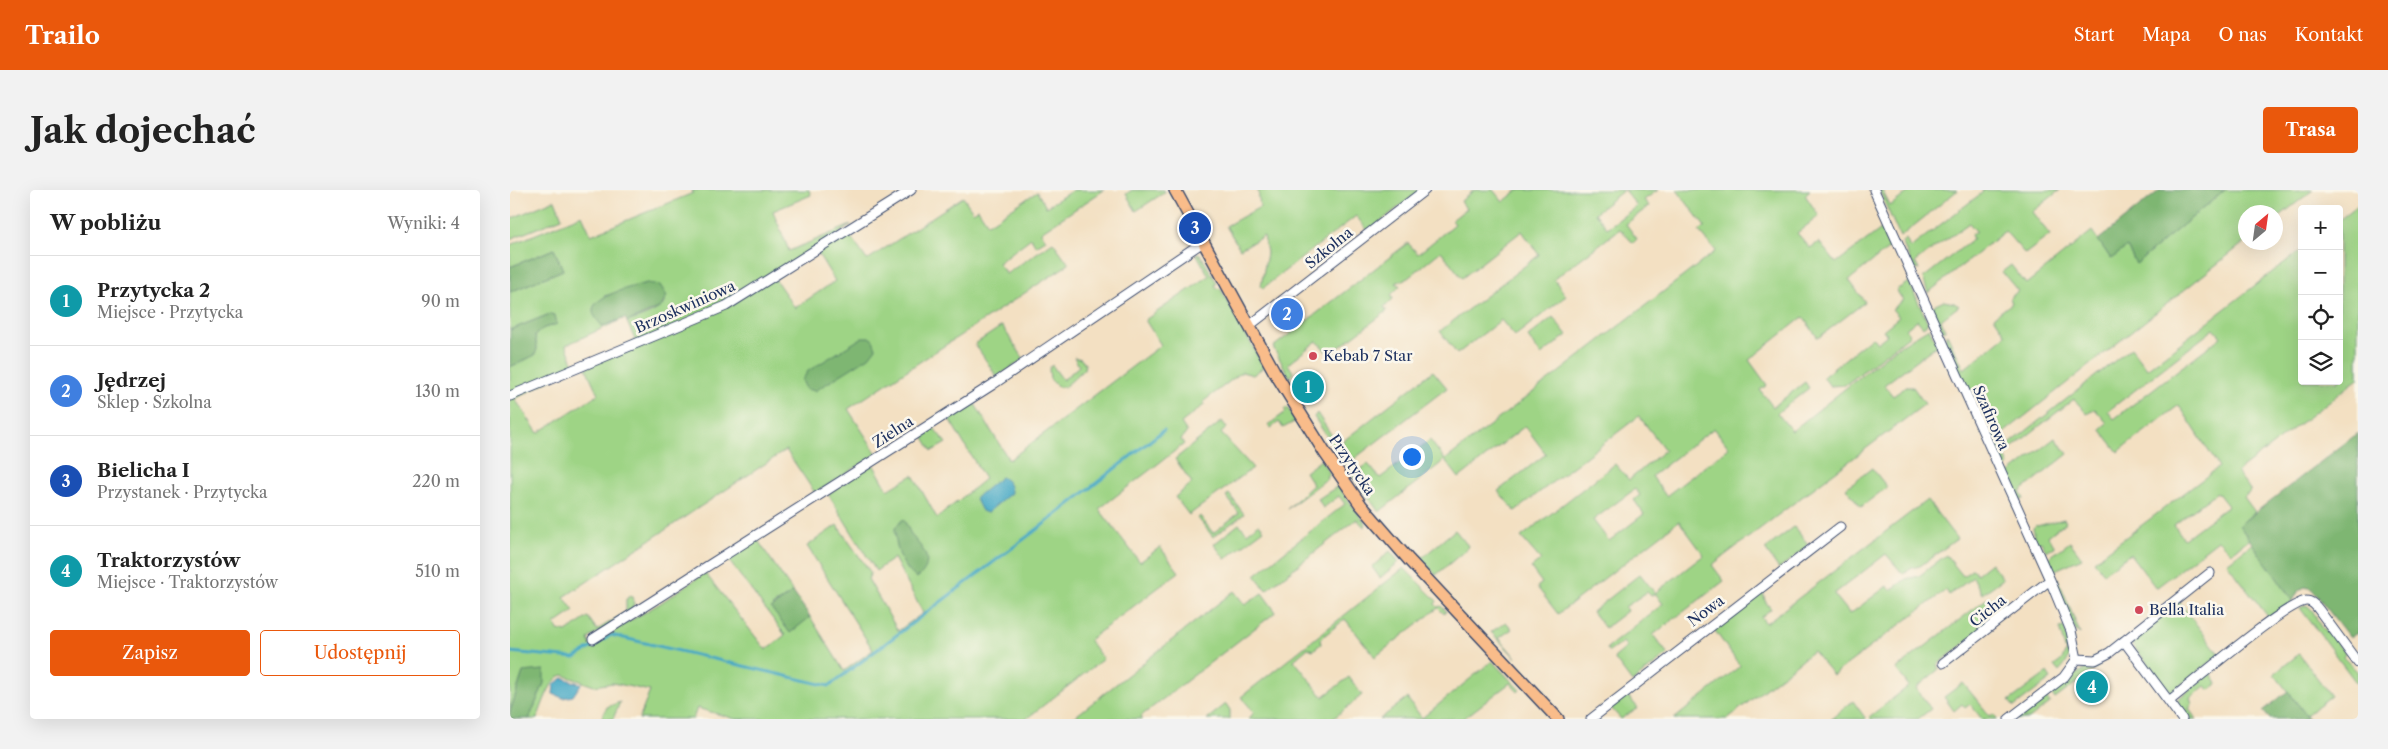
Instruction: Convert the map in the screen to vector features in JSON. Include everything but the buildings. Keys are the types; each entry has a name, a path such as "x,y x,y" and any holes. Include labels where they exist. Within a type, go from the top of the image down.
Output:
{"main road":[{"name":"Przytycka","path":"1175,190 1249,326 1302,416 1361,505 1409,560 1558,719"}],"street":[{"name":"Brzoskwiniowa","path":"510,396 734,302 912,190"},
{"name":"Szkolna","path":"1249,326 1425,190"},
{"name":"Szafirowa","path":"1874,190 2050,580 2071,631 2077,659"},
{"name":"Zielna","path":"593,639 992,384 1203,242"},
{"name":"Nowa","path":"1591,719 1840,527"},
{"path":"2009,719 2064,676 2077,659 2095,660 2124,641 2210,573"},
{"name":"Cicha","path":"1943,663 2050,580"},
{"path":"2169,701 2273,620 2304,601 2312,602 2319,610 2358,663"},
{"path":"2124,641 2182,719"}],"green space":[{"path":"692,190 809,190 811,195 773,211 789,251 851,225 775,279 795,308 835,281 817,252 848,233 867,260 963,197 973,212 978,209 988,224 1037,192 1046,207 1073,190 1104,190 1041,232 1046,240 1036,246 1031,238 998,263 1006,274 1053,242 1069,264 848,409 877,454 815,493 786,450 564,597 574,611 555,624 558,630 566,632 588,617 597,630 626,612 626,599 632,595 634,604 631,611 588,639 590,644 659,604 705,573 766,650 785,635 726,557 757,539 793,592 772,606 808,618 809,615 844,671 873,650 807,546 837,525 871,573 868,579 898,631 923,613 894,558 876,571 828,494 873,464 888,490 913,475 937,518 985,479 948,417 969,408 969,404 973,401 1009,460 1161,345 1145,320 1209,276 1196,253 1200,254 1217,283 1215,285 1217,289 1220,288 1264,367 1253,375 1242,372 1204,401 1204,405 1181,423 1187,432 1181,440 1184,444 1099,509 1140,562 1160,547 1179,572 1089,640 1103,659 1026,719 735,719 697,708 693,719 639,719 650,691 613,683 594,686 563,675 558,677 550,687 537,719 529,719 544,683 523,672 510,712 510,367 529,358 537,349 535,335 544,328 557,324 550,314 510,330 510,292 563,270 554,249 510,267 510,245 582,215 591,235 693,193","holes":["616,293 666,302 653,312 627,322 635,340 586,368 598,394 538,433 515,399 575,367 566,345 625,318 604,296"]},
{"path":"1132,190 1164,190 1165,192 1136,211 1126,194"},
{"path":"1258,190 1421,190 1368,231 1356,216 1263,288 1261,286 1267,253 1264,236 1240,249 1226,226 1260,207"},
{"path":"1474,190 1493,190 1503,202 1518,190 1624,190 1658,190 1644,200 1649,206 1626,224 1637,239 1633,243 1620,229 1554,279 1566,296 1515,336 1501,320 1457,354 1440,331 1539,255 1522,231 1462,278 1441,251 1408,278 1396,283 1400,286 1391,295 1393,299 1384,307 1387,311 1329,355 1317,341 1288,364 1293,372 1290,378 1273,347 1408,243 1418,254 1455,224 1452,220 1466,209 1461,201","holes":["1624,190 1637,206 1607,228 1595,213"]},
{"path":"1677,190 1810,190 1805,195 1819,216 1797,233 1810,248 1819,242 1836,263 1885,226 1889,235 1884,238 1886,241 1890,239 1893,245 1849,280 1865,302 1818,338 1803,317 1749,360 1767,385 1760,390 1773,407 1805,382 1809,388 1777,413 1792,431 1896,348 1929,328 1937,345 1884,385 1893,396 1906,387 1913,387 1925,404 1712,565 1724,581 1653,635 1668,654 1632,682 1614,658 1627,647 1623,642 1609,652 1607,648 1663,604 1655,593 1704,555 1679,521 1558,614 1537,587 1542,583 1531,568 1541,560 1521,537 1615,464 1629,480 1665,450 1639,416 1515,511 1498,491 1546,454 1525,426 1459,478 1445,460 1716,251 1699,231 1705,227","holes":["1714,428 1729,448 1666,496 1652,476","1635,489 1640,495 1634,500 1644,514 1609,541 1593,520"]},
{"path":"1879,190 1882,190 1890,206 1911,190 1958,190 1900,237"},
{"path":"1982,190 2060,190 2032,212 2050,235 2025,254 2005,231 1928,293 1923,278 1973,239 1971,235 1976,231 1969,223 1915,262 1919,270 1914,269 1902,242 1906,239 1910,248 1983,192"},
{"path":"2160,190 2225,190 2136,264 2127,247 2111,259 2098,240"},
{"path":"2225,190 2313,190 2283,214 2283,205 2238,205 2238,248 1996,439 2002,450 2131,348 2147,369 2298,252 2298,385 2343,385 2343,217 2358,205 2358,379 2237,472 2251,491 2244,497 2255,512 2239,525 2249,539 2231,553 2218,540 2156,588 2130,554 2104,573 2094,561 2219,467 2179,405 2118,452 2100,429 2107,423 2095,409 2087,414 2074,399 2004,454 2009,465 2003,468 1945,339 1947,334 1964,369 2006,335 1994,317 2012,303 2010,298 2018,291 2002,272 2011,265 2026,284 2092,231 2111,259 2127,247 2136,264","holes":["2214,329 2221,337 2114,419 2108,411","2217,492 2228,506 2184,539 2174,525"]},
{"path":"555,200 562,218 510,239 510,219"},
{"path":"554,249 563,270 510,292 510,267"},
{"path":"1909,282 1928,323 1923,327 1917,320 1906,329 1910,335 1845,385 1830,386 1823,377 1872,337 1877,343 1887,335 1883,330 1899,317 1892,309 1903,300 1896,290"},
{"path":"647,283 660,285 667,296 661,307 627,322 625,318 602,326 595,318 594,306 598,301 614,293"},
{"path":"1944,301 1959,306 1941,320 1945,330 1943,331 1931,307"},
{"path":"550,314 555,315 557,324 544,328 535,335 537,349 535,355 510,367 510,330"},
{"path":"1553,317 1567,335 1541,355 1528,337"},
{"path":"1002,326 1024,359 997,377 975,344"},
{"path":"863,337 869,337 873,340 876,348 869,357 815,391 806,389 802,380 808,371"},
{"path":"1074,357 1081,359 1085,364 1084,369 1065,387 1058,387 1050,379 1049,369 1052,365 1063,380 1079,366"},
{"path":"1433,371 1447,388 1346,465 1314,417 1317,413 1338,445"},
{"path":"1287,407 1296,421 1283,428 1279,422 1271,428 1268,425 1286,412 1284,409"},
{"path":"1222,421 1227,428 1221,433 1253,468 1189,515 1175,497 1192,483 1175,459"},
{"path":"933,427 946,443 932,451 922,434"},
{"path":"2358,433 2358,633 2349,637 2312,589 2305,587 2299,590 2293,601 2239,525"},
{"path":"2055,438 2068,454 2020,492 2024,499 2019,501 2007,475"},
{"path":"1430,440 1445,460 1379,512 1352,475 1368,464 1380,478"},
{"path":"1321,460 1330,474 1327,476 1328,478 1287,509 1313,485 1305,472"},
{"path":"1872,468 1887,487 1861,507 1846,488"},
{"path":"1338,486 1366,524 1364,527 1357,519 1266,590 1255,575 1345,504 1339,496 1323,508 1318,499"},
{"path":"1229,494 1244,514 1213,537 1198,518 1200,516 1213,533 1239,513 1226,496"},
{"path":"1927,500 1957,539 1920,566 1912,568 1903,574 1886,554 1834,594 1850,614 1887,586 1891,590 1906,579 1919,576 1946,555 1963,576 1973,569 1977,574 1991,563 2003,579 1982,594 1973,577 1949,595 1946,590 1833,675 1813,651 1727,719 1674,719 1740,666 1713,628 1763,592 1765,601 1771,609 1761,617 1766,623"},
{"path":"903,519 926,557 926,567 917,578 911,574 903,563 896,542 895,528"},
{"path":"2064,519 2066,522 2048,536 2055,547 2046,551 2041,542 2037,544 2033,528 2036,525"},
{"path":"1239,524 1247,533 1259,524 1264,530 1225,559 1214,544"},
{"path":"1794,527 1808,544 1806,548 1779,569 1765,549"},
{"path":"1455,530 1469,547 1436,575 1417,554 1419,553 1423,557"},
{"path":"2070,542 2082,558 2051,572 2046,562 2047,559"},
{"path":"2253,543 2293,601 2269,618 2227,563"},
{"path":"1390,551 1399,562 1380,578 1372,567"},
{"path":"1404,568 1437,601 1435,604 1438,607 1441,606 1446,611 1444,614 1438,608 1375,657 1345,619 1320,639 1321,644 1313,650 1308,648 1294,660 1323,697 1349,677 1362,695 1333,719 1249,719 1254,712 1241,697"},
{"path":"1640,574 1655,593 1651,596 1647,592 1625,607 1627,611 1605,628 1592,612"},
{"path":"2058,578 2080,634 2075,630 2054,581"},
{"path":"1234,591 1245,605 1262,593 1276,612 1141,716 1143,719 1072,719"},
{"path":"793,592 809,615 809,618 790,633 771,608"},
{"path":"1989,597 2001,614 1937,665 1939,669 1916,688 1931,709 1918,719 1871,719 1869,717 1909,686 1896,669"},
{"path":"2179,602 2220,655 2171,692 2130,642"},
{"path":"2306,605 2313,611 2322,628 2329,633 2345,653 2343,657 2358,672 2358,685 2300,608"},
{"path":"1506,622 1512,629 1499,638 1516,658 1491,632"},
{"path":"2064,627 2068,640 2069,656 2064,667 2059,672 2054,666 2061,661 2066,652 2059,628"},
{"path":"2299,654 2331,696 2306,715 2274,674"},
{"path":"1492,661 1520,690 1518,692 1510,683 1463,719 1380,719 1407,698 1422,718"},
{"path":"2094,665 2098,667 2055,699 2051,693 2074,675"},
{"path":"544,670 544,683 529,719 510,719 510,712 523,672"},
{"path":"2047,673 2051,679 2014,707 2009,701"},
{"path":"2211,673 2217,684 2210,690 2205,686 2190,698 2192,704 2189,709 2196,719 2186,719 2177,707 2179,698"},
{"path":"1963,683 1990,716 1993,714 1998,719 1982,719 1970,704 1965,708 1962,704 1954,711 1944,697"},
{"path":"2288,691 2309,719 2270,719 2263,711"},
{"path":"1627,695 1638,708 1621,719 1611,708"},
{"path":"2046,697 2050,703 2029,719 2017,719"},
{"path":"1853,701 1866,719 1831,719"},
{"path":"620,702 613,719 601,719 607,707"},
{"path":"1226,704 1230,710 1230,719 1207,719"}],"water":[{"path":"1001,477 1009,484 1011,493 987,513 982,511 975,498"},
{"path":"563,678 581,684 573,696 563,698 553,694 554,684"}],"waterway":[{"path":"510,652 575,658 611,635 829,686 1048,521 1164,430"}],"place":[{"name":"Bielicha I","path":"1195,228"},
{"name":"Jędrzej","path":"1287,314"},
{"name":"Kebab 7 Star","path":"1313,356"},
{"name":"Przytycka 2","path":"1308,387"},
{"name":"Bella Italia","path":"2139,610"},
{"name":"Traktorzystów","path":"2092,687"}]}
